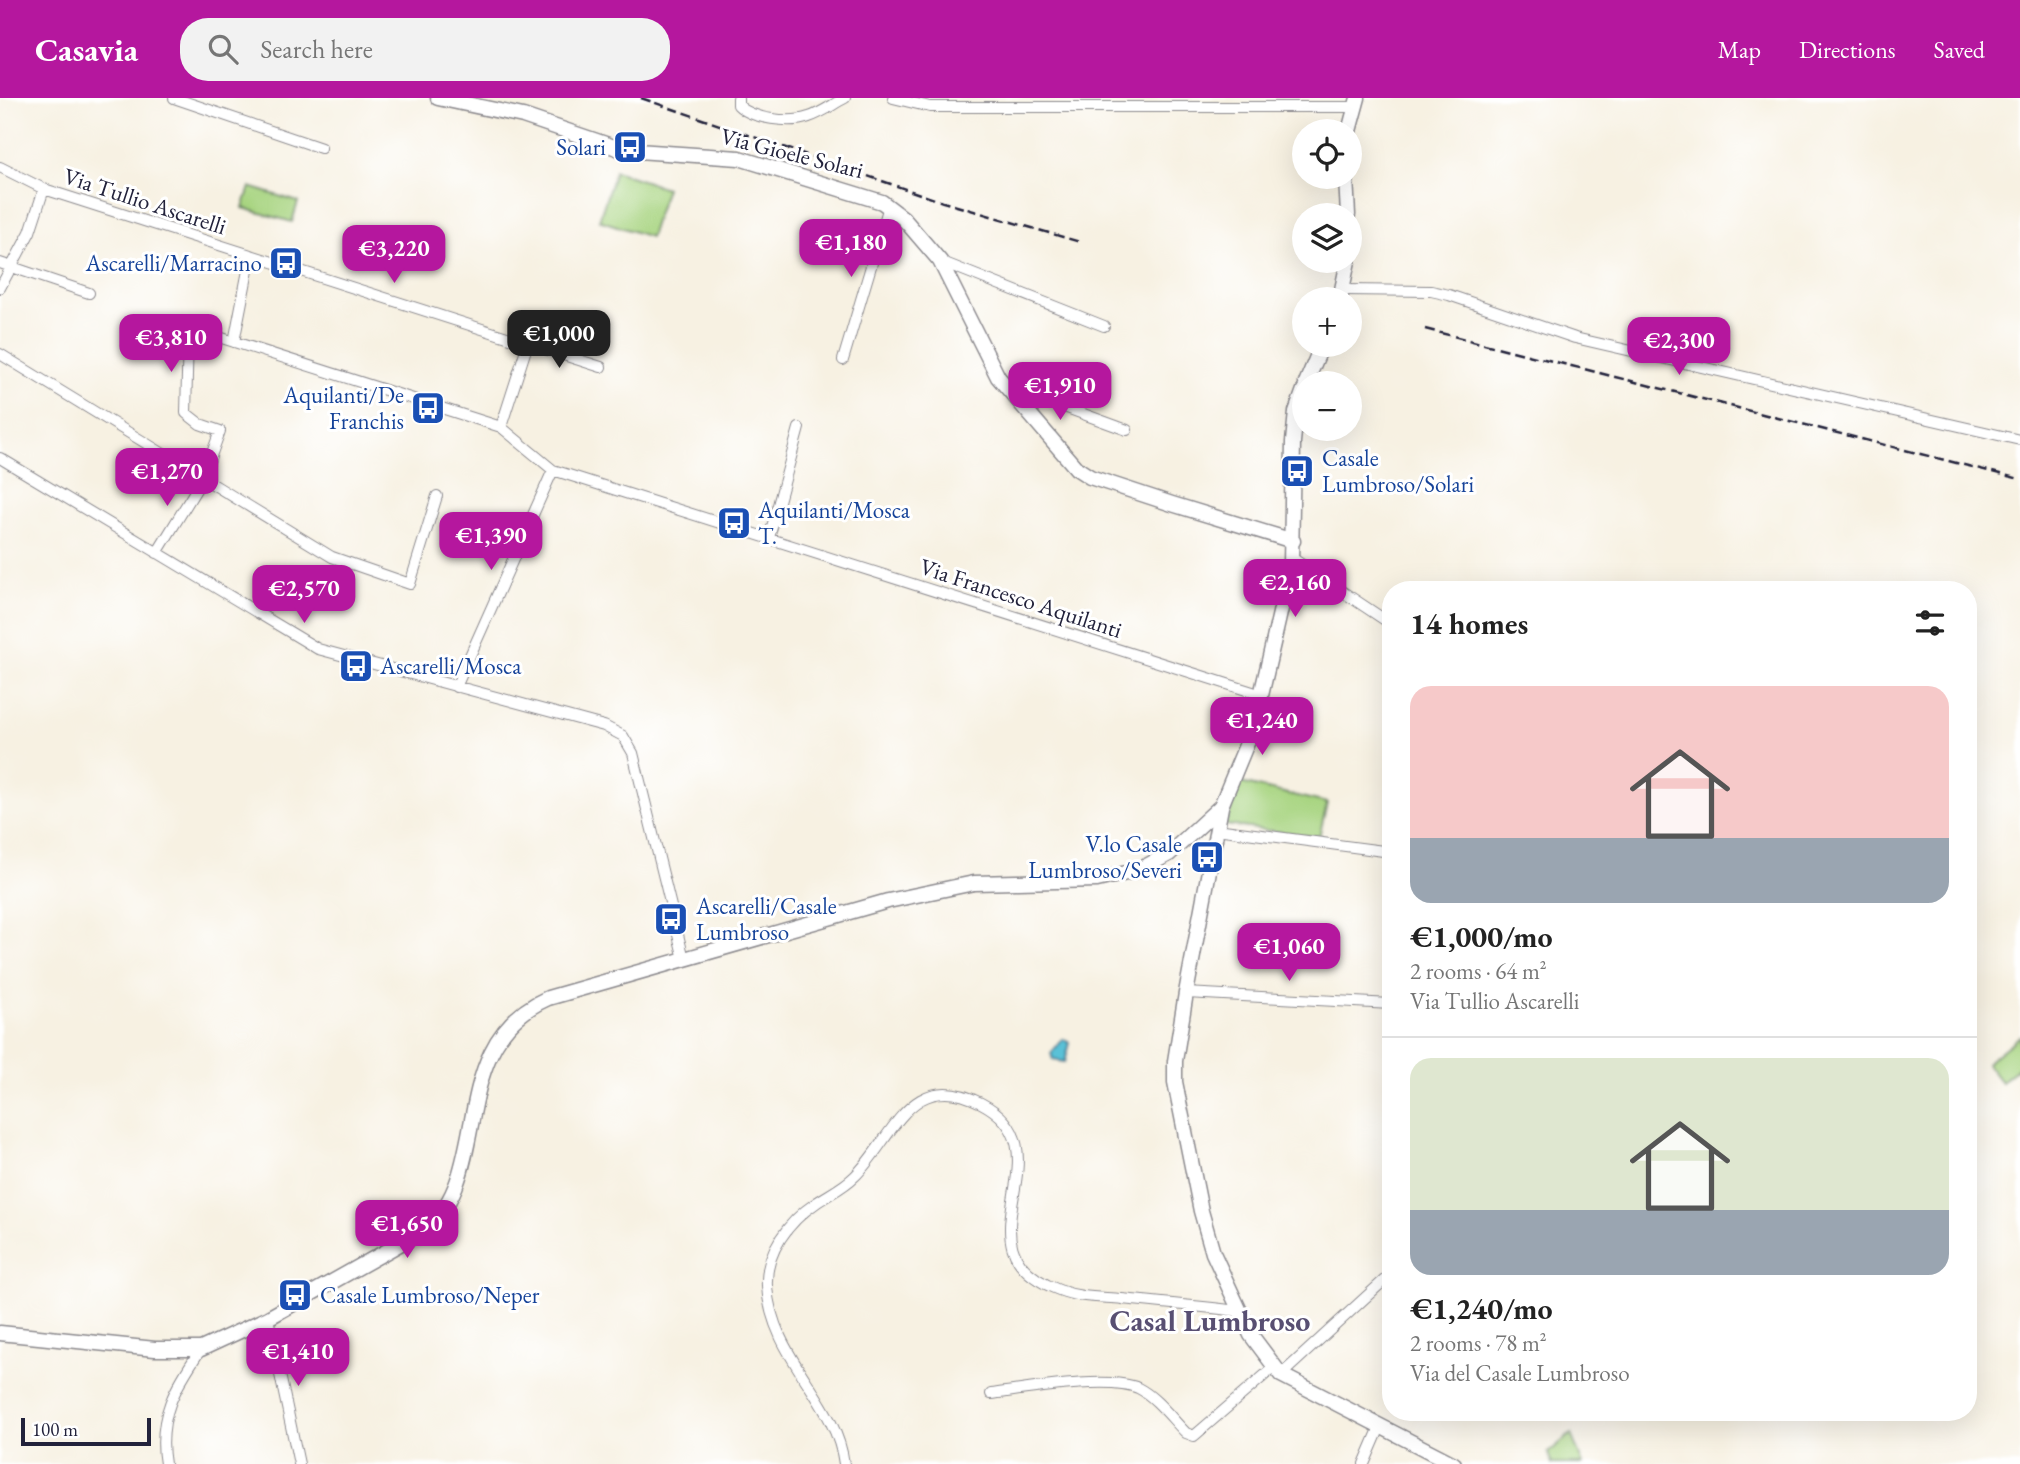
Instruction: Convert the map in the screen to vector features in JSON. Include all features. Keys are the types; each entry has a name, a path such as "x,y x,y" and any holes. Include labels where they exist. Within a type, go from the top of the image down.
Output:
{"street":[{"path":"174,98 321,148"},
{"name":"Via Gioele Solari","path":"438,98 523,117 623,150 739,158 866,195 889,206 911,226 940,261 984,353 1003,385 1066,460 1086,475 1293,541"},
{"path":"738,98 738,104 744,110 772,118 795,120 812,116 845,98"},
{"path":"893,98 930,107 1079,103 1356,102"},
{"name":"Via Tullio Ascarelli","path":"0,167 44,189 601,367"},
{"path":"0,288 30,232 44,189"},
{"path":"843,360 889,206"},
{"path":"234,342 251,255"},
{"path":"940,261 1104,326"},
{"path":"0,263 11,269 89,293"},
{"path":"1362,294 1431,291 1575,338 2020,440"},
{"name":"Via Francesco Aquilanti","path":"203,478 220,431 200,424 186,413 188,336 192,331 200,331 502,427 553,470 1262,695"},
{"path":"502,427 528,343"},
{"path":"0,354 332,557 410,584 437,496"},
{"path":"1003,385 1127,430"},
{"path":"769,538 799,428"},
{"path":"1293,441 1292,558 1251,736 1221,806 1216,830 1175,1061 1180,1112 1207,1236 1238,1311 1261,1353 1277,1372 1444,1462"},
{"path":"0,458 318,649 585,720 608,727 625,738 635,763 684,959"},
{"path":"456,687 553,470"},
{"path":"157,553 203,478"},
{"path":"1292,558 1382,618"},
{"path":"0,1334 155,1349 201,1349 268,1318 419,1233 442,1214 459,1180 482,1075 502,1039 523,1014 548,998 879,903 954,886 1074,882 1131,873 1165,858 1221,806"},
{"path":"1216,830 1382,851"},
{"path":"1186,993 1382,1004"},
{"path":"844,1464 831,1424 800,1376 775,1327 767,1291 768,1267 775,1248 791,1224 808,1208 853,1178 894,1121 921,1100 946,1094 969,1097 990,1108 1010,1128 1017,1142 1020,1160 1009,1214 1010,1240 1017,1258 1039,1280 1080,1296 1238,1311"},
{"path":"991,1394 1057,1385 1129,1385 1145,1392 1186,1433 1194,1436 1277,1372 1382,1282"},
{"path":"268,1318 299,1464"},
{"path":"166,1464 162,1436 167,1412 176,1389 201,1349"},
{"path":"1364,1464 1380,1427"}],"green space":[{"path":"615,171 666,188 650,237 599,220"},
{"path":"250,187 298,202 292,222 243,208"},
{"path":"1241,783 1327,803 1319,837 1225,825"},
{"path":"2020,1036 2020,1067 2001,1082 1986,1063"},
{"path":"1571,1434 1583,1464 1552,1464 1548,1453"}],"water":[{"path":"1063,1039 1070,1043 1065,1062 1053,1060 1051,1053"}],"railway":[{"path":"641,98 943,202 1080,242"},
{"path":"1425,329 2020,479"}],"place":[{"name":"Solari","path":"630,147"},
{"name":"Ascarelli/Marracino","path":"286,263"},
{"name":"Aquilanti/De Franchis","path":"428,408"},
{"name":"Casale Lumbroso/Solari","path":"1297,471"},
{"name":"Aquilanti/Mosca T.","path":"734,523"},
{"name":"Ascarelli/Mosca","path":"356,666"},
{"name":"V.lo Casale Lumbroso/Severi","path":"1207,857"},
{"name":"Ascarelli/Casale Lumbroso","path":"671,919"},
{"name":"Casale Lumbroso/Neper","path":"295,1295"}],"district":[{"name":"Casal Lumbroso","path":"1210,1321"}]}
